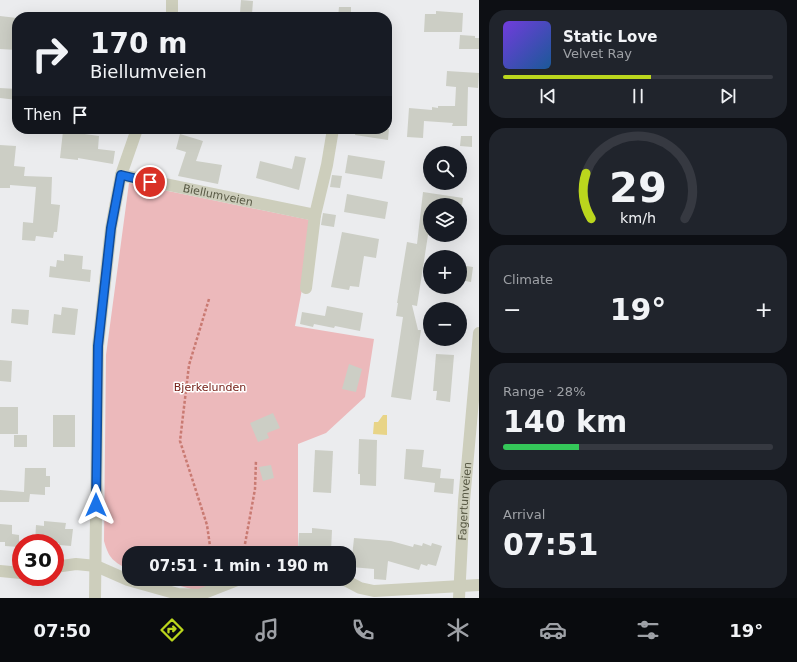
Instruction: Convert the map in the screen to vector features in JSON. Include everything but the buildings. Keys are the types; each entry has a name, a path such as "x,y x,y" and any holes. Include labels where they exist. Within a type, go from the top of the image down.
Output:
{"street":[{"path":"172,0 172,12"},
{"path":"94,598 96,566 98,346 111,228 121,175 135,134"},
{"path":"306,288 315,215 327,165 332,134"},
{"name":"Biellumveien","path":"121,175 315,215"},
{"name":"Fagertunveien","path":"459,598 458,585 479,333"},
{"path":"64,566 76,564 96,566 128,580 178,594 199,596 211,586"},
{"path":"0,571 12,572"},
{"path":"356,586 374,591 479,585"}],"path":[{"path":"209,299 189,365 180,441 207,525 211,546"},
{"path":"243,546 254,496 256,460"}],"green space":[{"name":"Bjerkelunden","path":"129,183 315,221 295,326 374,339 365,397 326,433 298,444 298,546 122,546 122,566 115,562 110,556 104,541 106,355"},
{"path":"180,586 216,586 198,591"}],"shaded area":[{"path":"383,415 387,415 387,435 373,434 374,422 378,422"}],"route":[{"path":"96,505 98,346 111,228 121,175 150,182"}]}
